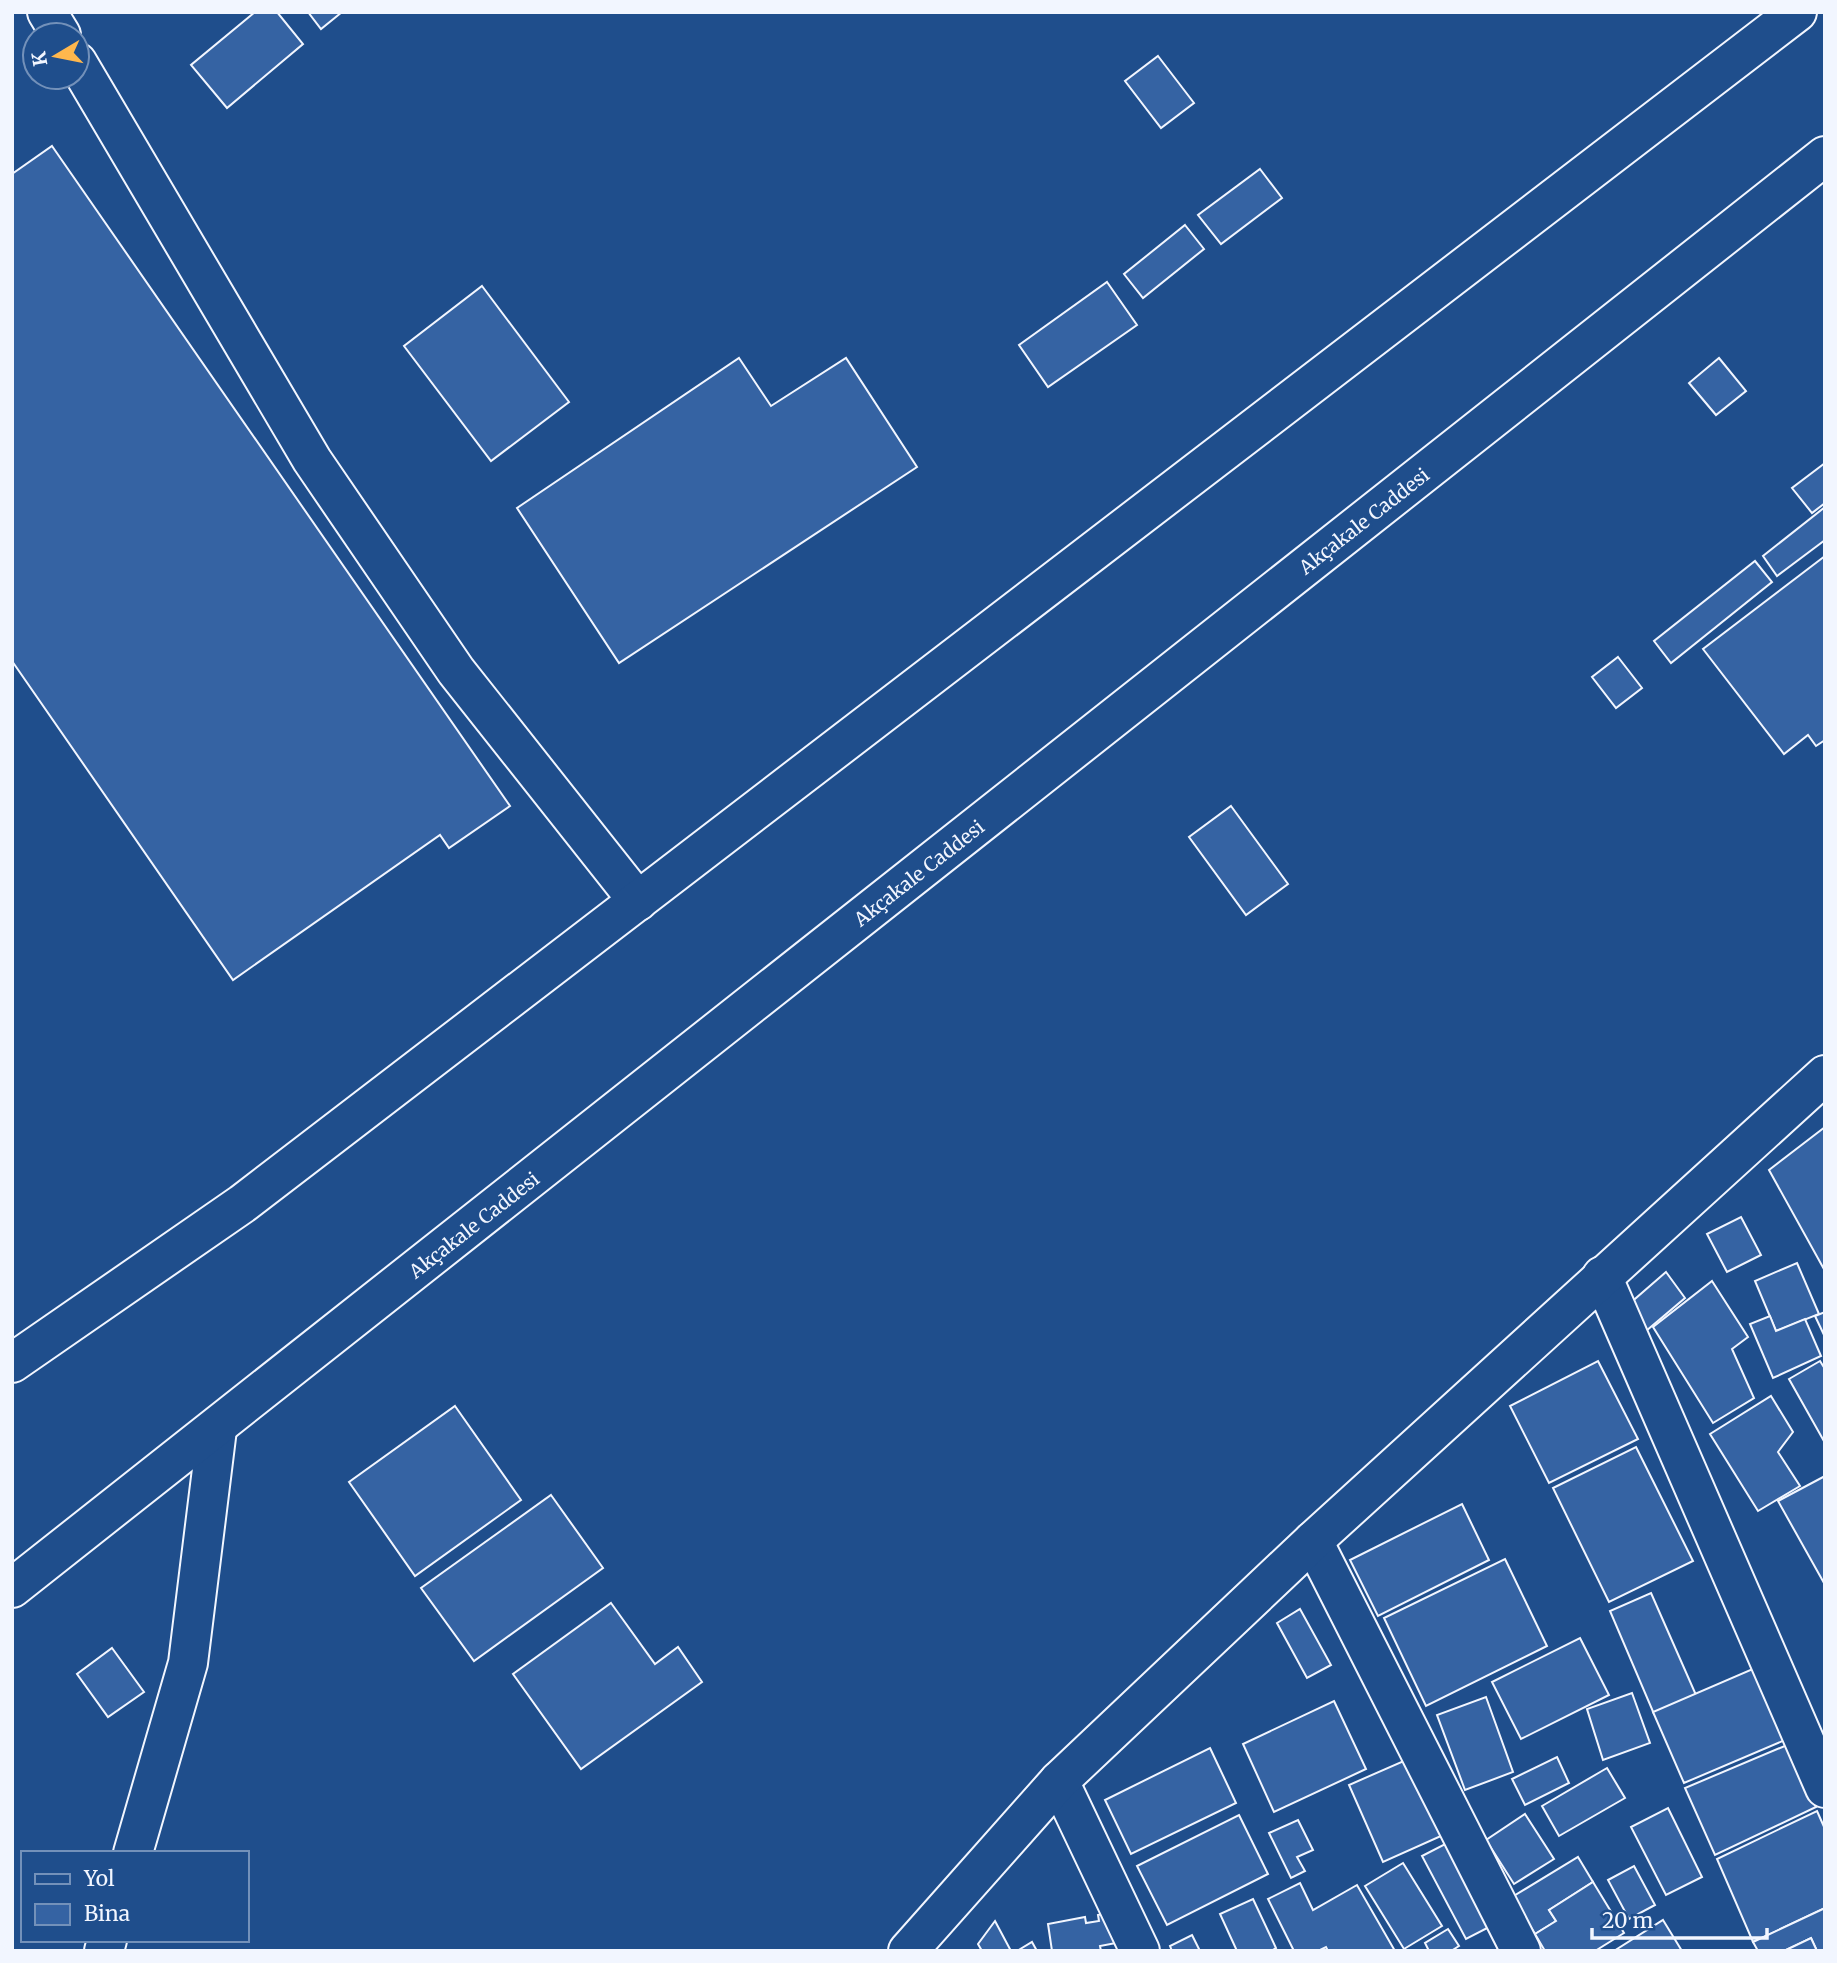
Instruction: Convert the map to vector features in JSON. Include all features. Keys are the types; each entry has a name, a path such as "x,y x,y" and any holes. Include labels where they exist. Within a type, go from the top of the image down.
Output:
{"main road":[{"path":"12,1363 242,1204 1797,12"},
{"path":"91,86 312,460 456,671 638,901"},
{"name":"Akçakale Caddesi","path":"12,1588 217,1429 1825,156"},
{"path":"908,1951 1059,1781 1313,1541 1825,1075"},
{"path":"1602,1276 1825,1788"},
{"path":"134,1851 188,1662 217,1429"},
{"path":"1313,1541 1521,1951"},
{"path":"1059,1781 1140,1951"}],"building":[{"path":"255,12 277,12 303,44 227,108 191,65"},
{"path":"308,12 342,12 321,29"},
{"path":"1158,56 1194,103 1161,128 1125,81"},
{"path":"52,146 510,806 449,848 440,835 233,980 12,661 12,174"},
{"path":"1260,169 1282,198 1221,244 1198,215"},
{"path":"1185,225 1204,249 1143,298 1124,274"},
{"path":"1107,282 1137,325 1048,387 1019,345"},
{"path":"482,286 569,402 491,461 404,346"},
{"path":"739,358 771,406 846,358 917,467 619,663 517,508"},
{"path":"1719,358 1746,391 1716,415 1689,383"},
{"path":"1825,463 1825,503 1812,513 1792,488"},
{"path":"1825,507 1825,540 1777,576 1763,556"},
{"path":"1825,556 1825,740 1816,746 1808,735 1784,754 1703,649"},
{"path":"1755,561 1772,582 1671,663 1654,641"},
{"path":"1618,657 1642,688 1616,708 1592,677"},
{"path":"1231,806 1288,884 1246,915 1189,837"},
{"path":"1825,1127 1825,1271 1769,1170"},
{"path":"1741,1217 1761,1255 1727,1272 1707,1234"},
{"path":"1797,1263 1819,1314 1776,1331 1755,1281"},
{"path":"1666,1272 1685,1298 1646,1331 1628,1305"},
{"path":"1712,1281 1748,1337 1732,1349 1754,1398 1713,1423 1653,1327"},
{"path":"1825,1312 1825,1337 1815,1316"},
{"path":"1770,1316 1776,1331 1805,1319 1821,1356 1773,1378 1750,1324"},
{"path":"1598,1361 1638,1439 1549,1483 1510,1406"},
{"path":"1820,1361 1825,1369 1825,1443 1789,1379"},
{"path":"1771,1396 1793,1432 1778,1452 1800,1486 1758,1511 1710,1434"},
{"path":"455,1406 521,1500 415,1576 349,1482"},
{"path":"1636,1447 1693,1561 1609,1602 1553,1488"},
{"path":"1825,1476 1825,1583 1824,1583 1778,1501"},
{"path":"551,1495 603,1568 474,1661 421,1588"},
{"path":"1462,1504 1489,1560 1378,1616 1350,1560"},
{"path":"1505,1559 1547,1646 1426,1706 1384,1618"},
{"path":"1651,1593 1696,1695 1654,1714 1610,1611"},
{"path":"611,1603 655,1664 678,1647 702,1682 581,1769 513,1674"},
{"path":"1300,1609 1331,1665 1307,1678 1277,1623"},
{"path":"1580,1638 1609,1695 1521,1739 1492,1682"},
{"path":"112,1648 144,1692 108,1717 77,1674"},
{"path":"1755,1668 1785,1740 1684,1783 1653,1712"},
{"path":"1632,1693 1650,1743 1603,1760 1587,1709"},
{"path":"1486,1697 1513,1772 1465,1790 1437,1715"},
{"path":"1334,1701 1366,1769 1274,1812 1243,1744"},
{"path":"1787,1745 1816,1807 1715,1855 1685,1788"},
{"path":"1210,1748 1236,1803 1131,1854 1105,1800"},
{"path":"1557,1757 1569,1783 1525,1805 1512,1779"},
{"path":"1406,1760 1441,1836 1383,1862 1349,1785"},
{"path":"1607,1768 1625,1798 1559,1836 1542,1806"},
{"path":"1668,1808 1702,1877 1666,1895 1631,1827"},
{"path":"1817,1811 1825,1829 1825,1908 1753,1942 1717,1859"},
{"path":"1525,1814 1554,1859 1514,1884 1486,1840"},
{"path":"1239,1815 1268,1874 1167,1925 1137,1866"},
{"path":"1298,1820 1313,1850 1297,1857 1305,1871 1291,1878 1269,1833"},
{"path":"1451,1841 1495,1924 1466,1939 1422,1856"},
{"path":"1578,1857 1593,1882 1549,1910 1556,1921 1535,1934 1512,1897"},
{"path":"1403,1863 1442,1926 1404,1949 1365,1886"},
{"path":"1634,1866 1655,1905 1629,1919 1608,1880"},
{"path":"1593,1882 1624,1933 1595,1951 1545,1951 1535,1934 1556,1921 1549,1910"},
{"path":"1300,1883 1313,1910 1357,1885 1395,1951 1328,1951 1326,1947 1318,1951 1294,1951 1268,1899"},
{"path":"1253,1899 1276,1948 1271,1951 1237,1951 1220,1914"},
{"path":"1825,1908 1825,1951 1817,1951 1811,1938 1784,1951 1758,1951 1753,1942"},
{"path":"1107,1913 1116,1943 1100,1946 1101,1951 1052,1951 1048,1924 1085,1917 1086,1923 1099,1921 1098,1915"},
{"path":"1663,1920 1682,1951 1614,1951"},
{"path":"995,1921 1011,1951 982,1951 978,1944"},
{"path":"1448,1929 1459,1946 1451,1951 1429,1951 1425,1943"},
{"path":"1192,1935 1200,1951 1172,1951 1170,1946"},
{"path":"1811,1938 1817,1951 1784,1951"},
{"path":"1032,1942 1037,1951 1017,1951"}]}
